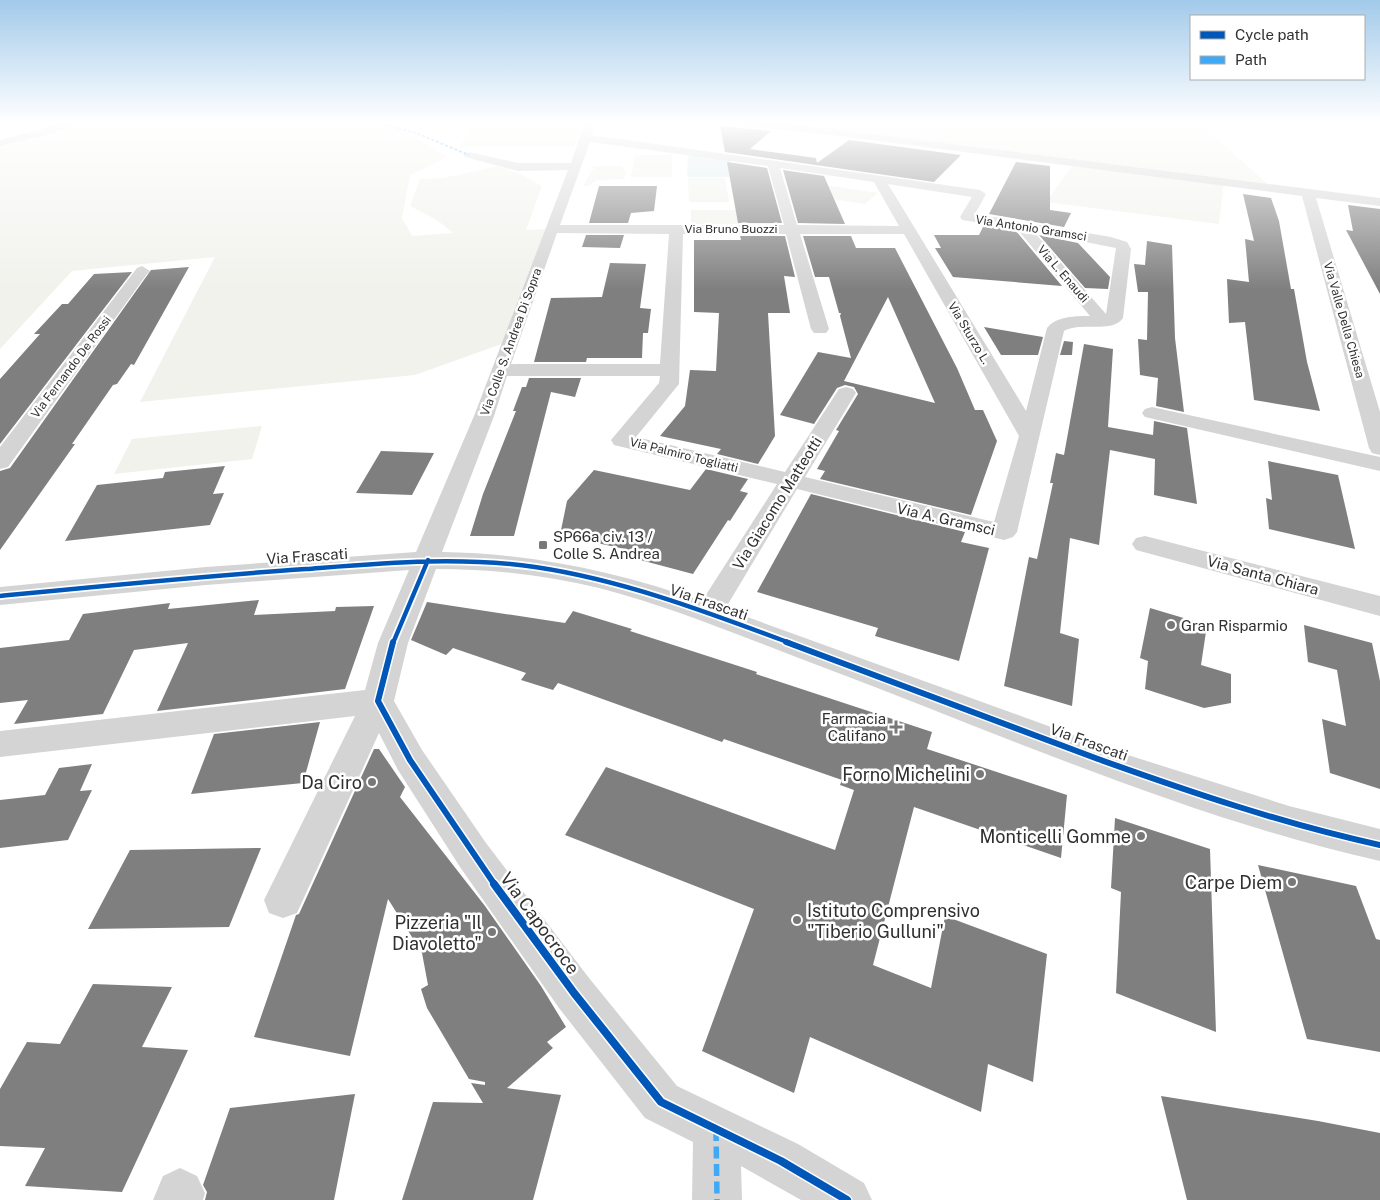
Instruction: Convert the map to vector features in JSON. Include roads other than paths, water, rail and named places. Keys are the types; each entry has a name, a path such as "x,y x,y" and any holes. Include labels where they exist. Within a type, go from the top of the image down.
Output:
{"street":[{"path":"539,178 556,187"},
{"name":"Via Colle S. Andrea Di Sopra","path":"428,560 484,416 499,370 553,229 556,187 565,178"},
{"path":"777,178 820,329"},
{"name":"Via Antonio Gramsci","path":"866,178 980,194 967,218 1111,241 1124,247 1114,318 1104,322"},
{"path":"1192,178 1380,202"},
{"name":"Via Sturzo L.","path":"879,180 1030,436"},
{"name":"Via Valle Della Chiesa","path":"1308,193 1380,448"},
{"name":"Via L. Enaudi","path":"1022,227 1104,322"},
{"name":"Via Bruno Buozzi","path":"553,229 909,230"},
{"name":"Via Palmiro Togliatti","path":"676,230 671,370 668,384 622,440 791,482"},
{"name":"Via Fernando De Rossi","path":"0,462 142,271"},
{"path":"1030,436 1056,328 1071,322 1104,322"},
{"path":"499,370 671,370"},
{"name":"Via Giacomo Matteotti","path":"708,613 846,393"},
{"path":"1152,413 1380,464"},
{"name":"Via A. Gramsci","path":"791,482 1004,532 1030,436"},
{"name":"Via Santa Chiara","path":"1145,544 1380,606"},
{"path":"283,900 378,701 393,643 428,560"},
{"name":"Via Frascati","path":"0,596 206,576 428,560 462,560 539,568 597,579 708,613 1057,744 1195,792 1338,836 1380,845"},
{"path":"0,744 378,701"},
{"name":"Via Capocroce","path":"378,701 410,760 473,855 574,992 661,1102 781,1161 847,1200"},
{"path":"716,1129 717,1200"}],"place":[{"name":"SP66a civ. 13 / Colle S. Andrea","path":"543,545"},
{"name":"Gran Risparmio","path":"1171,625"},
{"name":"Farmacia Califano","path":"896,727"},
{"name":"Forno Michelini","path":"980,774"},
{"name":"Da Ciro","path":"372,782"},
{"name":"Monticelli Gomme","path":"1141,836"},
{"name":"Carpe Diem","path":"1292,882"},
{"name":"Istituto Comprensivo \"Tiberio Gulluni\"","path":"797,920"},
{"name":"Pizzeria \"Il Diavoletto\"","path":"492,932"}]}
